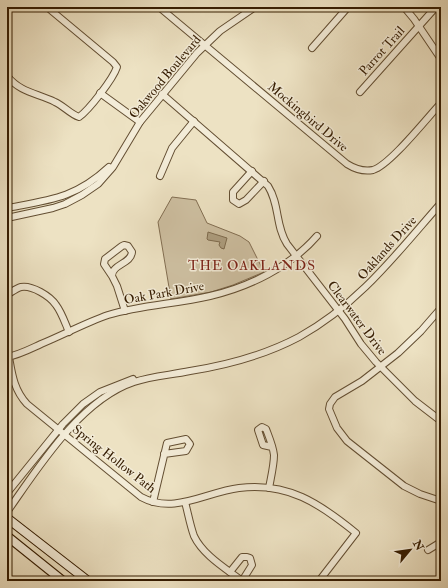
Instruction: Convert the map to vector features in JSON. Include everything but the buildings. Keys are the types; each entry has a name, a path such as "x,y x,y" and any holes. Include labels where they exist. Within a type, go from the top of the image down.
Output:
{"main road":[{"path":"7,518 88,581"},
{"path":"7,536 63,581"}],"street":[{"path":"7,76 15,85 22,89 56,103 73,115 79,117 100,93 115,72 116,67 113,62 47,7"},
{"name":"Mockingbird Drive","path":"160,7 347,164 357,169 365,171 374,170 387,162 441,103"},
{"name":"Oakwood Boulevard","path":"7,218 53,208 82,195 104,178 140,122 197,53 220,31 255,7"},
{"path":"312,48 348,7"},
{"path":"404,7 419,26 441,59"},
{"name":"Parrot Trail","path":"360,92 436,7"},
{"path":"100,93 140,122"},
{"name":"Clearwater Drive","path":"162,94 264,181 275,198 283,238 339,311 361,344 381,367 412,398 441,421"},
{"path":"160,176 172,148 194,121"},
{"name":"Oakwood Boulevard","path":"7,208 60,197 82,188 100,175 120,155"},
{"path":"252,171 233,192 233,200 239,204 246,200 264,181"},
{"name":"Oaklands Drive","path":"7,493 59,430 83,404 100,392 133,378 220,366 266,352 298,337 339,311 368,285 441,203"},
{"name":"Oak Park Drive","path":"8,357 25,352 107,316 125,311 209,297 257,280 274,271 304,250 317,236"},
{"path":"112,276 114,270 131,257 132,252 128,246 122,246 106,259 104,264 112,276 120,293 125,311"},
{"path":"10,293 17,288 25,287 42,293 56,304 69,332"},
{"path":"441,308 421,331 398,353 381,367 335,397 330,404 330,412 337,428 347,441 404,486 420,494 441,501"},
{"name":"Spring Hollow Path","path":"8,357 13,381 20,396 27,404 141,497 153,502 168,505 239,488 269,488 298,495 314,502 332,514 356,533 319,581"},
{"name":"Oaklands Drive","path":"7,512 37,470 65,435 93,406 119,389 134,382 170,374"},
{"path":"269,488 274,456 272,447"},
{"path":"153,502 164,454"},
{"path":"185,502 191,527 198,543 205,552 230,572 242,581 252,565 250,558 242,558 230,572"},
{"path":"428,550 441,542"}],"shaded area":[{"path":"172,197 196,200 207,223 240,236 249,242 264,272 233,285 211,292 171,299 158,222"}],"water":[{"path":"208,232 227,238 224,249 219,245 220,242 207,239"}],"district":[{"name":"THE OAKLANDS","path":"252,265"}]}
